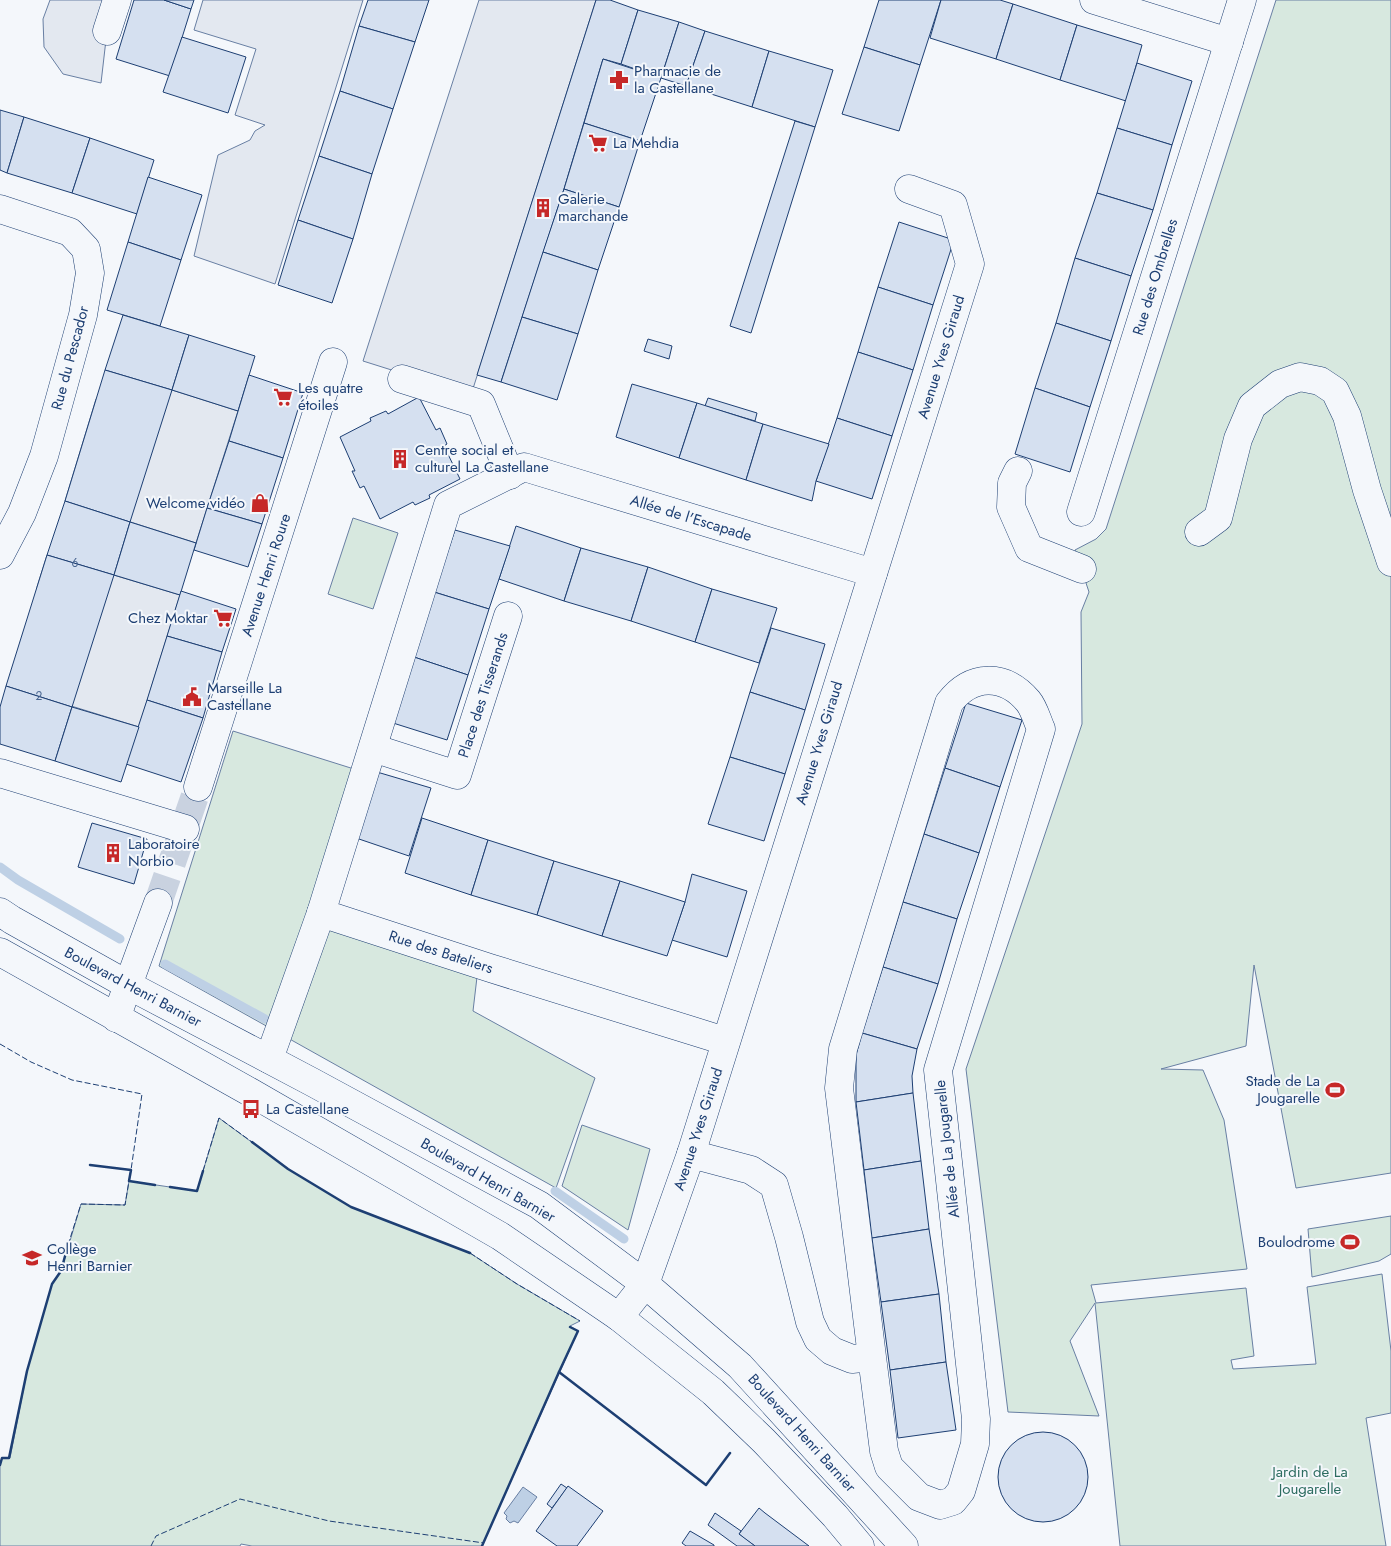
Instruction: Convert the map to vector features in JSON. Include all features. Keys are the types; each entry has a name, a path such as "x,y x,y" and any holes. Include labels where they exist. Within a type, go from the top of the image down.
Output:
{"street":[{"path":"107,31 117,0"},
{"path":"1094,0 1229,42"},
{"name":"Rue des Ombrelles","path":"1081,512 1242,0"},
{"name":"Avenue Yves Giraud","path":"619,1317 646,1284 691,1154 970,264 953,205 909,189"},
{"name":"Rue du Pescador","path":"0,209 70,232 86,249 90,273 83,315 44,456 22,513 0,555"},
{"name":"Avenue Henri Roure","path":"198,787 333,362"},
{"path":"1199,532 1218,518 1238,439 1252,406 1280,384 1300,377 1320,381 1335,391 1347,416 1367,490 1391,562"},
{"path":"402,379 481,404 510,475"},
{"name":"Allée de l'Escapade","path":"373,748 448,505 524,467 873,573"},
{"path":"1018,471 1012,483 1011,507 1030,548 1082,569"},
{"name":"Place des Tisserands","path":"373,748 457,775 508,616"},
{"name":"Allée de La Jougarelle","path":"996,680 1014,688 1030,702 1041,729 938,1070 976,1419 975,1444 962,1491 953,1501 940,1505 919,1497 889,1467 884,1451 872,1357 838,1088 843,1049 949,704 957,694 975,683 996,680"},
{"path":"269,1059 321,913 373,748"},
{"path":"0,774 184,829"},
{"path":"116,1018 158,903"},
{"name":"Boulevard Henri Barnier","path":"0,912 128,986 269,1059 539,1205 646,1284 740,1366 904,1546"},
{"name":"Rue des Bateliers","path":"321,913 490,968 726,1041"},
{"path":"0,952 250,1092 500,1236 619,1317 726,1404 834,1516 860,1546"},
{"path":"691,1154 751,1170 774,1185 810,1322 818,1339 832,1351 852,1359 872,1357"}],"green space":[{"name":"Jardin de La Jougarelle","path":"1276,0 1391,0 1391,1173 1296,1188 1254,965 1246,1046 1161,1069 1203,1070 1224,1120 1247,1269 1091,1285 1096,1303 1246,1288 1254,1356 1231,1360 1233,1369 1316,1364 1307,1287 1382,1274 1391,1351 1391,1413 1366,1418 1386,1546 1120,1546 1095,1303 1070,1341 1099,1416 1008,1412 966,1069 1082,724 1081,612 1089,592 1075,550 1096,539 1106,529"},
{"path":"353,518 398,533 373,609 328,594"},
{"path":"233,731 354,769 308,921 477,977 473,1011 595,1078 556,1188 159,966"},
{"path":"219,1118 288,1169 351,1207 470,1253 517,1284 580,1321 570,1326 578,1331 482,1546 252,1546 241,1544 240,1546 0,1546 0,1465 2,1458 10,1458 27,1371 52,1284 61,1271 81,1204 125,1205 129,1181 197,1191"},
{"path":"582,1125 650,1149 628,1230 562,1186"},
{"name":"Boulodrome","path":"1391,1216 1391,1254 1379,1261 1312,1277 1308,1229"}],"shaded area":[{"path":"50,0 117,0 107,31 101,83 63,74 44,47 43,19"},
{"path":"203,0 363,0 275,284 194,256 218,155 250,140 255,131 265,125 235,115 256,49 194,30"},
{"path":"479,0 596,0 471,395 363,361"},
{"path":"172,390 238,411 196,543 65,501 96,399"},
{"path":"47,555 180,595 139,727 39,696 37,587"}],"water":[{"path":"523,1487 537,1497 518,1523 514,1521 510,1523 504,1513"}],"building":[{"path":"134,0 164,0 191,9 170,76 116,59"},
{"path":"164,0 194,0 191,9"},
{"path":"368,0 429,0 415,42 359,26"},
{"name":"Galerie marchande","path":"596,0 610,0 638,10 621,64 603,59 564,189 501,382 477,375"},
{"path":"879,0 941,0 920,65 864,47"},
{"path":"941,0 1000,0 1013,4 996,59 930,38"},
{"path":"1013,4 1077,25 1060,80 996,59"},
{"path":"638,10 679,22 661,78 621,64"},
{"path":"679,22 705,31 686,86 661,78"},
{"path":"1077,25 1142,45 1126,101 1060,80"},
{"path":"359,26 415,42 393,109 340,91"},
{"path":"705,31 769,51 752,107 686,86"},
{"path":"182,37 246,57 228,113 163,92"},
{"path":"864,47 920,65 899,131 842,114"},
{"path":"769,51 833,70 815,127 752,107"},
{"path":"603,59 661,78 640,141 584,123"},
{"path":"1137,63 1192,81 1172,145 1117,128"},
{"path":"340,91 393,109 372,174 319,156"},
{"path":"0,110 24,117 7,173 0,170"},
{"path":"24,117 90,138 72,193 7,173"},
{"path":"795,121 815,127 751,333 730,326"},
{"path":"584,123 640,141 619,207 564,189"},
{"path":"1117,128 1172,145 1153,210 1097,193"},
{"path":"90,138 154,160 137,214 72,193"},
{"path":"319,156 372,174 353,239 298,220"},
{"path":"148,177 202,195 181,260 128,242"},
{"path":"564,189 619,207 598,270 543,252"},
{"path":"1097,193 1153,210 1131,276 1075,258"},
{"path":"298,220 353,239 332,303 278,285"},
{"path":"899,222 954,240 933,305 878,287"},
{"path":"128,242 181,260 160,326 107,310"},
{"path":"543,252 598,270 578,334 522,317"},
{"path":"1075,258 1131,276 1111,341 1056,323"},
{"path":"878,287 933,305 913,370 858,352"},
{"path":"123,315 189,335 172,390 105,370"},
{"path":"522,317 578,334 557,400 501,382"},
{"path":"1056,323 1111,341 1090,407 1035,388"},
{"path":"189,335 255,356 238,411 172,390"},
{"path":"648,339 672,346 669,359 644,351"},
{"path":"858,352 913,370 892,436 837,418"},
{"path":"105,370 172,390 130,522 65,501"},
{"path":"249,375 303,393 283,458 229,441"},
{"path":"632,384 697,403 679,458 616,437"},
{"path":"1035,388 1090,407 1070,472 1015,454"},
{"name":"Centre social et culturel La Castellane","path":"419,397 436,430 440,428 447,444 444,446 460,479 429,495 430,498 415,505 413,502 380,519 364,486 360,488 352,471 355,471 340,437 371,421 370,418 386,411 388,414"},
{"path":"708,398 757,413 755,421 705,406"},
{"path":"697,403 763,424 746,480 679,458"},
{"path":"837,418 892,436 872,499 816,481"},
{"path":"763,424 829,444 816,481 812,501 746,480"},
{"path":"229,441 283,458 262,524 207,508"},
{"path":"65,501 130,522 114,575 47,555"},
{"path":"207,508 262,524 248,567 194,550"},
{"path":"130,522 196,543 180,595 114,575"},
{"path":"516,526 581,548 564,601 499,579"},
{"path":"455,530 510,546 489,609 434,592"},
{"path":"581,548 648,567 631,621 564,601"},
{"path":"47,555 114,575 72,707 6,686"},
{"path":"648,567 712,589 695,642 631,621"},
{"path":"712,589 777,608 759,663 695,642"},
{"path":"181,591 236,609 222,652 167,636"},
{"path":"434,592 489,609 468,675 414,657"},
{"path":"771,628 825,644 805,710 750,692"},
{"path":"167,636 222,652 203,718 147,700"},
{"path":"414,657 468,675 447,740 393,723"},
{"path":"6,686 72,707 55,761 0,744 0,707"},
{"path":"750,692 805,710 785,774 730,757"},
{"path":"147,700 203,718 181,782 126,764"},
{"path":"966,703 1022,720 1000,787 945,768"},
{"path":"72,707 139,727 121,782 55,761"},
{"path":"730,757 785,774 764,841 708,824"},
{"path":"945,768 1000,787 979,853 924,834"},
{"path":"377,772 431,788 409,856 356,838"},
{"path":"422,818 488,840 471,895 405,873"},
{"name":"Laboratoire Norbio","path":"92,823 147,839 134,884 78,867"},
{"path":"924,834 979,853 957,919 903,902"},
{"path":"488,840 554,861 537,915 471,895"},
{"path":"554,861 620,881 602,936 537,915"},
{"path":"692,874 747,891 727,957 672,940"},
{"path":"620,881 685,902 667,956 602,936"},
{"path":"903,902 957,919 938,984 883,967"},
{"path":"883,967 938,984 917,1049 862,1033"},
{"path":"862,1033 917,1049 912,1076 913,1093 856,1102 856,1055"},
{"path":"913,1093 921,1161 864,1170 856,1102"},
{"path":"921,1161 929,1229 872,1238 864,1170"},
{"path":"929,1229 939,1294 881,1302 872,1238"},
{"path":"939,1294 946,1362 890,1370 881,1302"},
{"path":"946,1362 956,1430 898,1438 890,1370"},
{"path":"1043,1432 1060,1435 1075,1445 1085,1460 1088,1477 1085,1494 1075,1509 1060,1519 1043,1522 1026,1519 1011,1509 1001,1494 998,1477 1001,1460 1011,1445 1026,1435"},
{"path":"561,1484 567,1488 552,1508 547,1504"},
{"path":"568,1486 603,1511 577,1546 557,1546 536,1531"},
{"path":"759,1508 809,1546 755,1546 745,1539 739,1534"},
{"path":"715,1513 741,1531 739,1534 755,1546 737,1546 708,1525"},
{"path":"690,1531 714,1546 686,1546 682,1543"}],"waterway":[{"path":"0,867 18,880 120,939"},
{"path":"165,964 265,1019"},
{"path":"555,1191 624,1239"}],"tunnel":[{"path":"158,903 198,787"}],"fence":[{"path":"0,1044 31,1062 72,1080 142,1094 131,1170"},
{"path":"203,1171 219,1118 252,1142"},
{"path":"68,1245 81,1204 125,1205 129,1181"},
{"path":"470,1253 517,1284 580,1321"},
{"path":"151,1546 156,1536 240,1499 329,1521 484,1543"}],"wall":[{"path":"252,1142 288,1169 351,1207 470,1253"},
{"path":"90,1165 131,1170 129,1181 155,1185"},
{"path":"170,1187 197,1191 203,1171"},
{"path":"0,1465 2,1458 9,1458 27,1371 52,1284 61,1271 68,1245"},
{"path":"559,1372 578,1331 570,1327"},
{"path":"482,1546 559,1372 706,1485 730,1453"}],"place":[{"name":"Pharmacie de la Castellane","path":"619,80"},
{"name":"La Mehdia","path":"598,143"},
{"name":"Galerie marchande","path":"543,208"},
{"name":"Les quatre étoiles","path":"283,397"},
{"name":"Centre social et culturel La Castellane","path":"400,459"},
{"name":"Welcome vidéo","path":"260,503"},
{"name":"Chez Moktar","path":"223,618"},
{"name":"Marseille La Castellane","path":"192,697"},
{"name":"Laboratoire Norbio","path":"113,853"},
{"name":"Stade de La Jougarelle","path":"1335,1090"},
{"name":"La Castellane","path":"251,1109"},
{"name":"Boulodrome","path":"1350,1242"},
{"name":"Collège Henri Barnier","path":"32,1258"}]}
